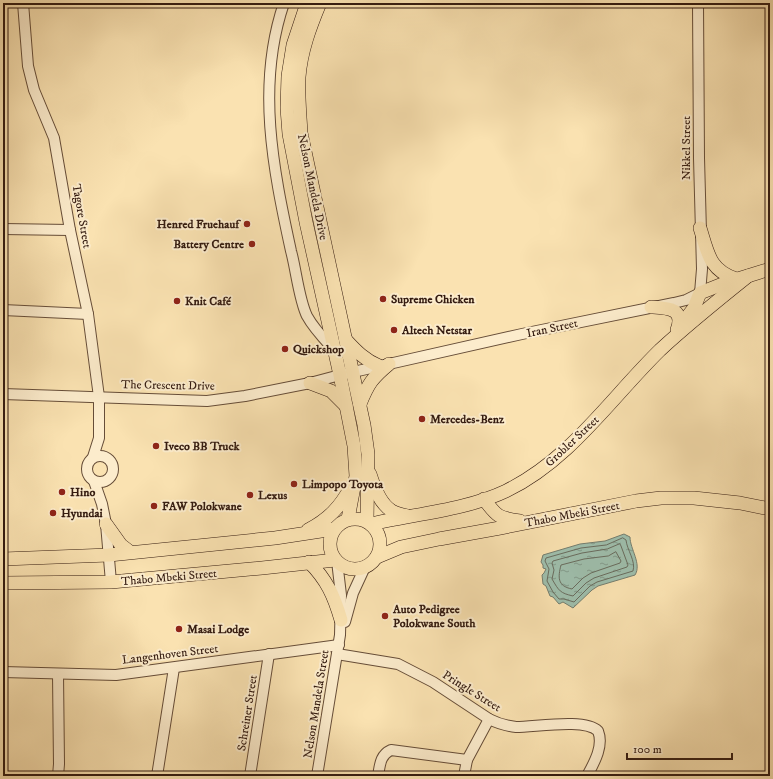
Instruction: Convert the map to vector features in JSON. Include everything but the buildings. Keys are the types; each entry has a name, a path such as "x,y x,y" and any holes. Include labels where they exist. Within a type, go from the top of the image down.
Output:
{"main road":[{"name":"Nelson Mandela Drive","path":"307,3 293,45 288,76 287,108 289,134 306,222 335,351 347,373 360,404 367,444 368,467 366,493 369,523"},
{"name":"Nelson Mandela Drive","path":"320,3 311,25 303,54 299,78 299,102 301,133 346,340 346,406 354,446 356,476 348,519"},
{"path":"700,228 708,253 714,264 724,275 742,278"},
{"name":"Grobler Street","path":"660,350 742,278 768,270"},
{"name":"Iran Street","path":"700,293 742,278"},
{"name":"Grobler Street","path":"369,523 462,506 506,491 527,480 562,454 660,350 694,308 700,293"},
{"path":"651,307 669,308 675,312 679,316 680,322 677,330"},
{"path":"346,340 359,354 370,362 384,365 368,385 360,404"},
{"path":"310,383 331,391 346,406"},
{"path":"368,467 375,490 386,506 393,512 408,516"},
{"path":"301,534 318,525 335,512 356,476"},
{"name":"Thabo Mbeki Street","path":"3,583 111,582 336,560 347,568 359,569 365,567 377,557 409,545 636,501 661,498 711,499 770,509"},
{"path":"484,499 497,515 508,520 528,523"},
{"path":"336,560 330,548 331,535 340,523 348,519 355,518 369,523 377,531 380,537 380,544 377,557"},
{"path":"106,524 121,545 130,552"},
{"path":"3,559 109,555 275,538 334,529"},
{"path":"309,562 317,570 331,590 340,620"}],"street":[{"name":"Tagore Street","path":"23,3 28,66 34,90 54,138 70,230 88,314 99,397 99,438 93,457 88,463 86,471 89,477 94,481 102,504 106,524 111,582"},
{"path":"284,3 275,34 270,76 269,126 278,188 304,309 314,328 335,351"},
{"name":"Nikkel Street","path":"698,3 700,228 702,269 700,293"},
{"path":"3,229 70,230"},
{"name":"Iran Street","path":"347,373 522,334 686,300 700,293"},
{"path":"3,310 88,314"},
{"name":"The Crescent Drive","path":"3,394 207,400 245,396 310,383 347,373"},
{"name":"Tagore Street","path":"99,438 106,457 112,463 113,468 111,476 107,480 102,504"},
{"path":"93,457 99,455 106,457"},
{"path":"94,481 101,482 107,480"},
{"name":"Nelson Mandela Street","path":"336,560 341,595 339,645"},
{"name":"Nelson Mandela Street","path":"317,776 339,645 353,593 365,567"},
{"name":"Langenhoven Street","path":"3,672 116,674 174,668 339,645"},
{"name":"Pringle Street","path":"339,645 403,666 433,682 489,719 498,723 515,726 574,724 587,725 596,729 600,735 600,746 597,756 587,776"},
{"name":"Schreiner Street","path":"250,776 269,654"},
{"path":"157,776 174,668"},
{"path":"58,674 58,776"},
{"path":"464,776 467,760 489,719"},
{"path":"378,776 382,758 391,750 467,760"}],"water":[{"path":"624,534 630,537 637,566 635,575 598,586 573,608 563,602 559,604 553,597 550,596 546,586 543,584 542,575 546,569 543,568 541,562 543,555 580,544 605,541"}],"place":[{"name":"Henred Fruehauf","path":"247,224"},
{"name":"Battery Centre","path":"252,244"},
{"name":"Supreme Chicken","path":"383,299"},
{"name":"Knit Café","path":"177,301"},
{"name":"Altech Netstar","path":"394,330"},
{"name":"Quickshop","path":"285,349"},
{"name":"Mercedes-Benz","path":"422,419"},
{"name":"Iveco BB Truck","path":"156,446"},
{"name":"Limpopo Toyota","path":"294,484"},
{"name":"Hino","path":"62,492"},
{"name":"Lexus","path":"250,495"},
{"name":"FAW Polokwane","path":"154,506"},
{"name":"Hyundai","path":"53,513"},
{"name":"Auto Pedigree Polokwane South","path":"385,616"},
{"name":"Masai Lodge","path":"179,629"}]}
